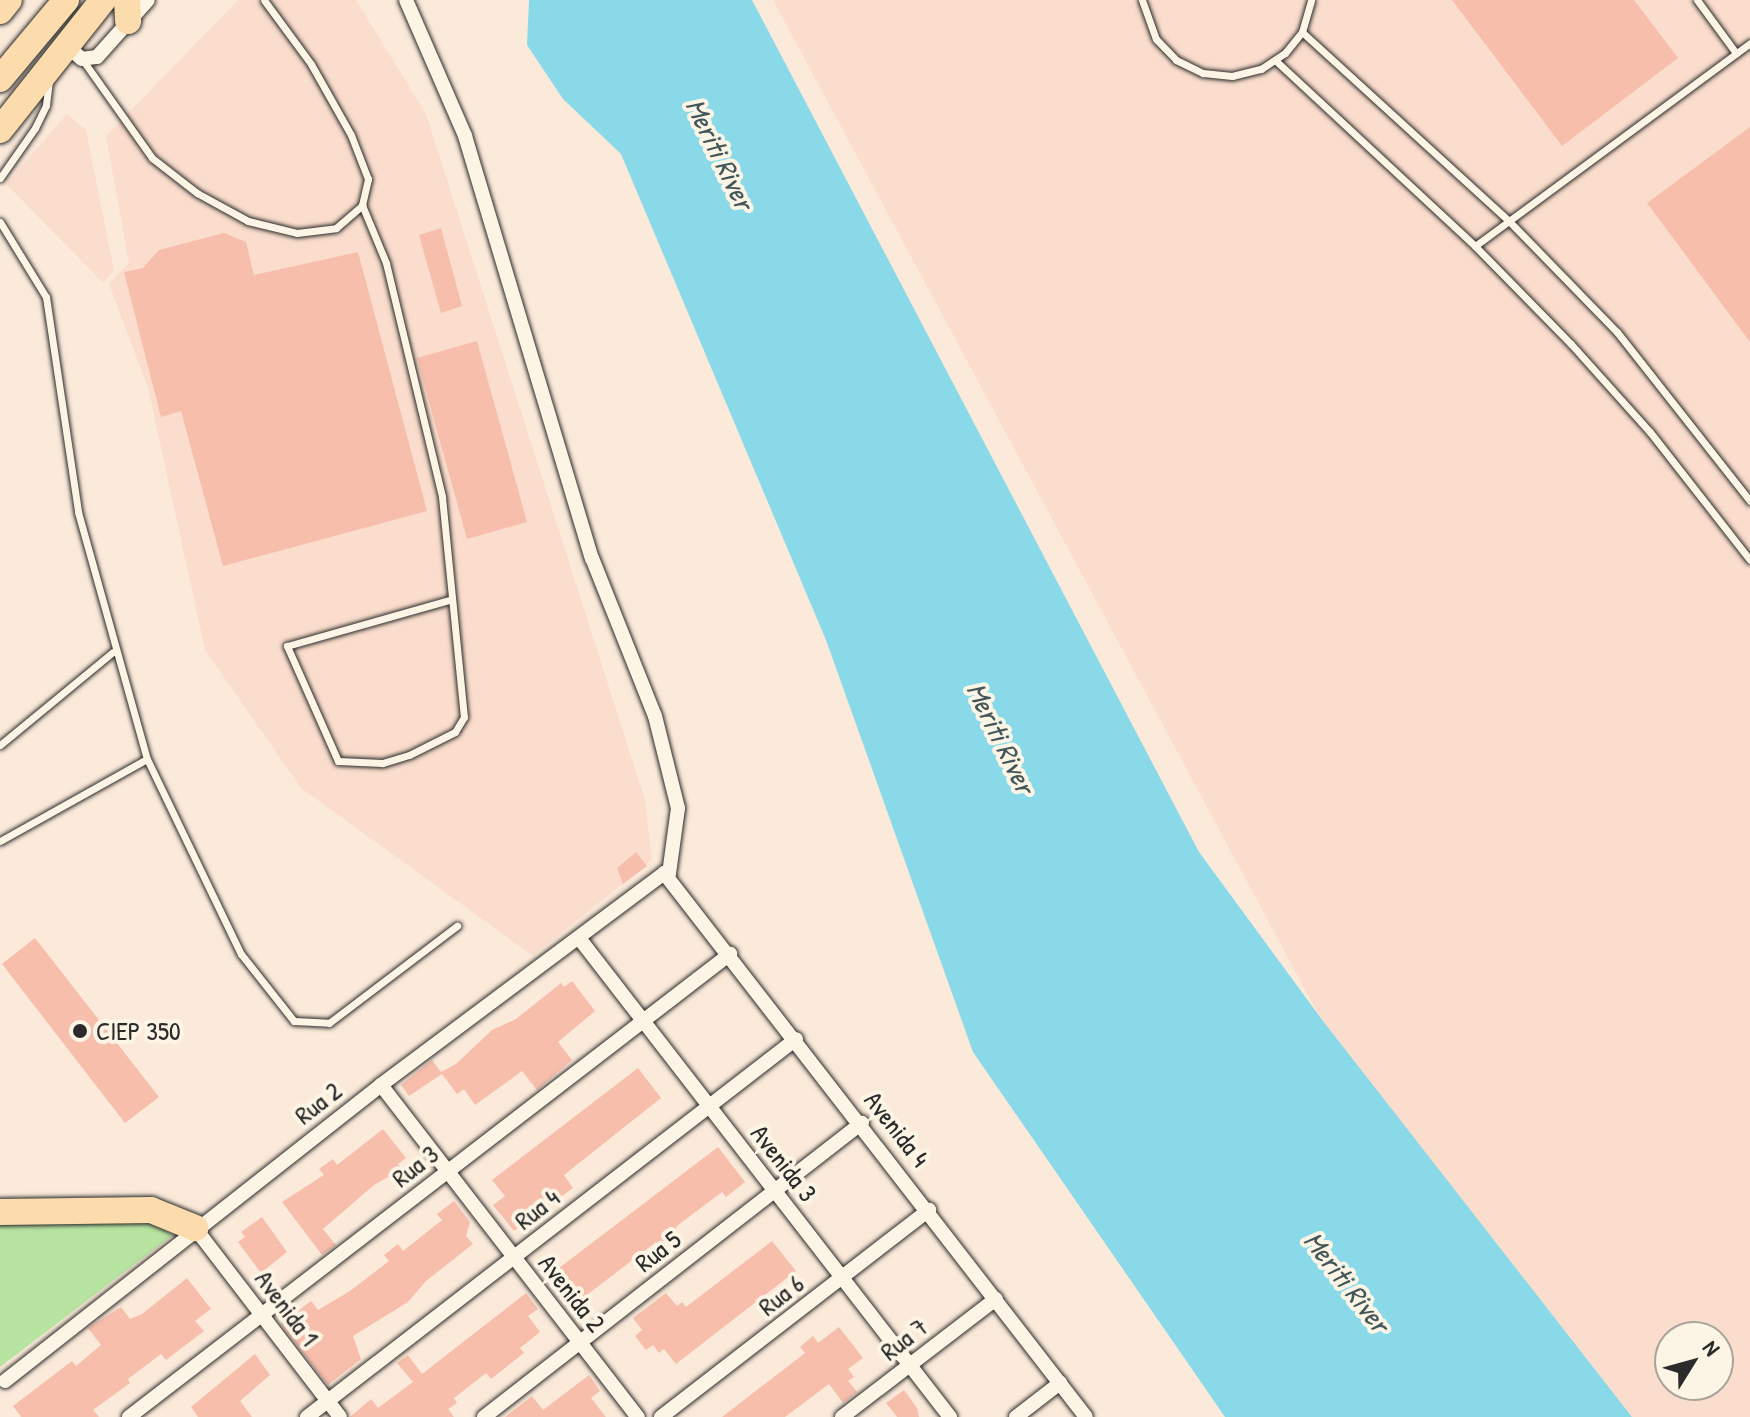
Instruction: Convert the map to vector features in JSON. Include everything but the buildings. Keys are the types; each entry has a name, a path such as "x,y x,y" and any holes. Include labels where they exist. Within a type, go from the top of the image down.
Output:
{"highway":[{"path":"0,11 9,0"},
{"path":"0,79 66,0"},
{"path":"0,130 49,70 75,53 103,0"},
{"path":"0,1212 151,1210 195,1228"}],"street":[{"path":"75,53 102,53 128,10 148,0"},
{"path":"406,0 465,136 592,558 655,716 678,808 668,873"},
{"name":"Rua 2","path":"5,1381 195,1228 381,1085 668,873"},
{"name":"Avenida 4","path":"668,873 1086,1417"},
{"name":"Avenida 3","path":"579,938 950,1417"},
{"name":"Rua 3","path":"129,1417 730,954"},
{"name":"Rua 4","path":"307,1417 796,1039"},
{"name":"Avenida 2","path":"381,1085 638,1417"},
{"name":"Rua 5","path":"484,1417 862,1123"},
{"name":"Rua 6","path":"661,1417 929,1210"},
{"name":"Avenida 1","path":"195,1228 340,1417"},
{"name":"Rua 7","path":"842,1417 996,1299"},
{"path":"1016,1417 1060,1383"}],"lane":[{"path":"264,0 311,64 351,135 368,179 362,205 386,263 442,497 464,717 460,728 382,763 338,761 287,646 450,600"},
{"path":"1142,0 1156,39 1176,60 1203,73 1232,76 1275,60 1302,32 1311,0"},
{"path":"1697,0 1736,53"},
{"path":"1302,32 1508,220 1617,332 1750,501"},
{"path":"1475,246 1750,43"},
{"path":"75,53 152,158 197,193 248,221 297,233 336,228 362,205"},
{"path":"1275,60 1475,246 1650,432 1750,560"},
{"path":"0,178 46,105 49,70"},
{"path":"0,222 46,297 78,512 113,652 147,759 241,954 294,1021 329,1023 457,926"},
{"path":"0,745 113,652"},
{"path":"0,841 147,759"}],"shaded area":[{"path":"238,0 356,0 426,114 645,800 652,860 533,956 301,788 205,650 148,388 109,284 129,263 106,136"},
{"path":"773,0 1750,0 1750,1417 1632,1417 1322,1021"},
{"path":"67,114 86,130 114,271 103,283 6,184"}],"green space":[{"path":"148,1220 173,1235 0,1367 0,1223"}],"water":[{"name":"Meriti River","path":"529,0 752,0 1199,852 1323,1021 1632,1417 1225,1417 973,1052 826,640 621,154 563,99 527,45"}],"place":[{"name":"CIEP 350","path":"80,1031"}]}
